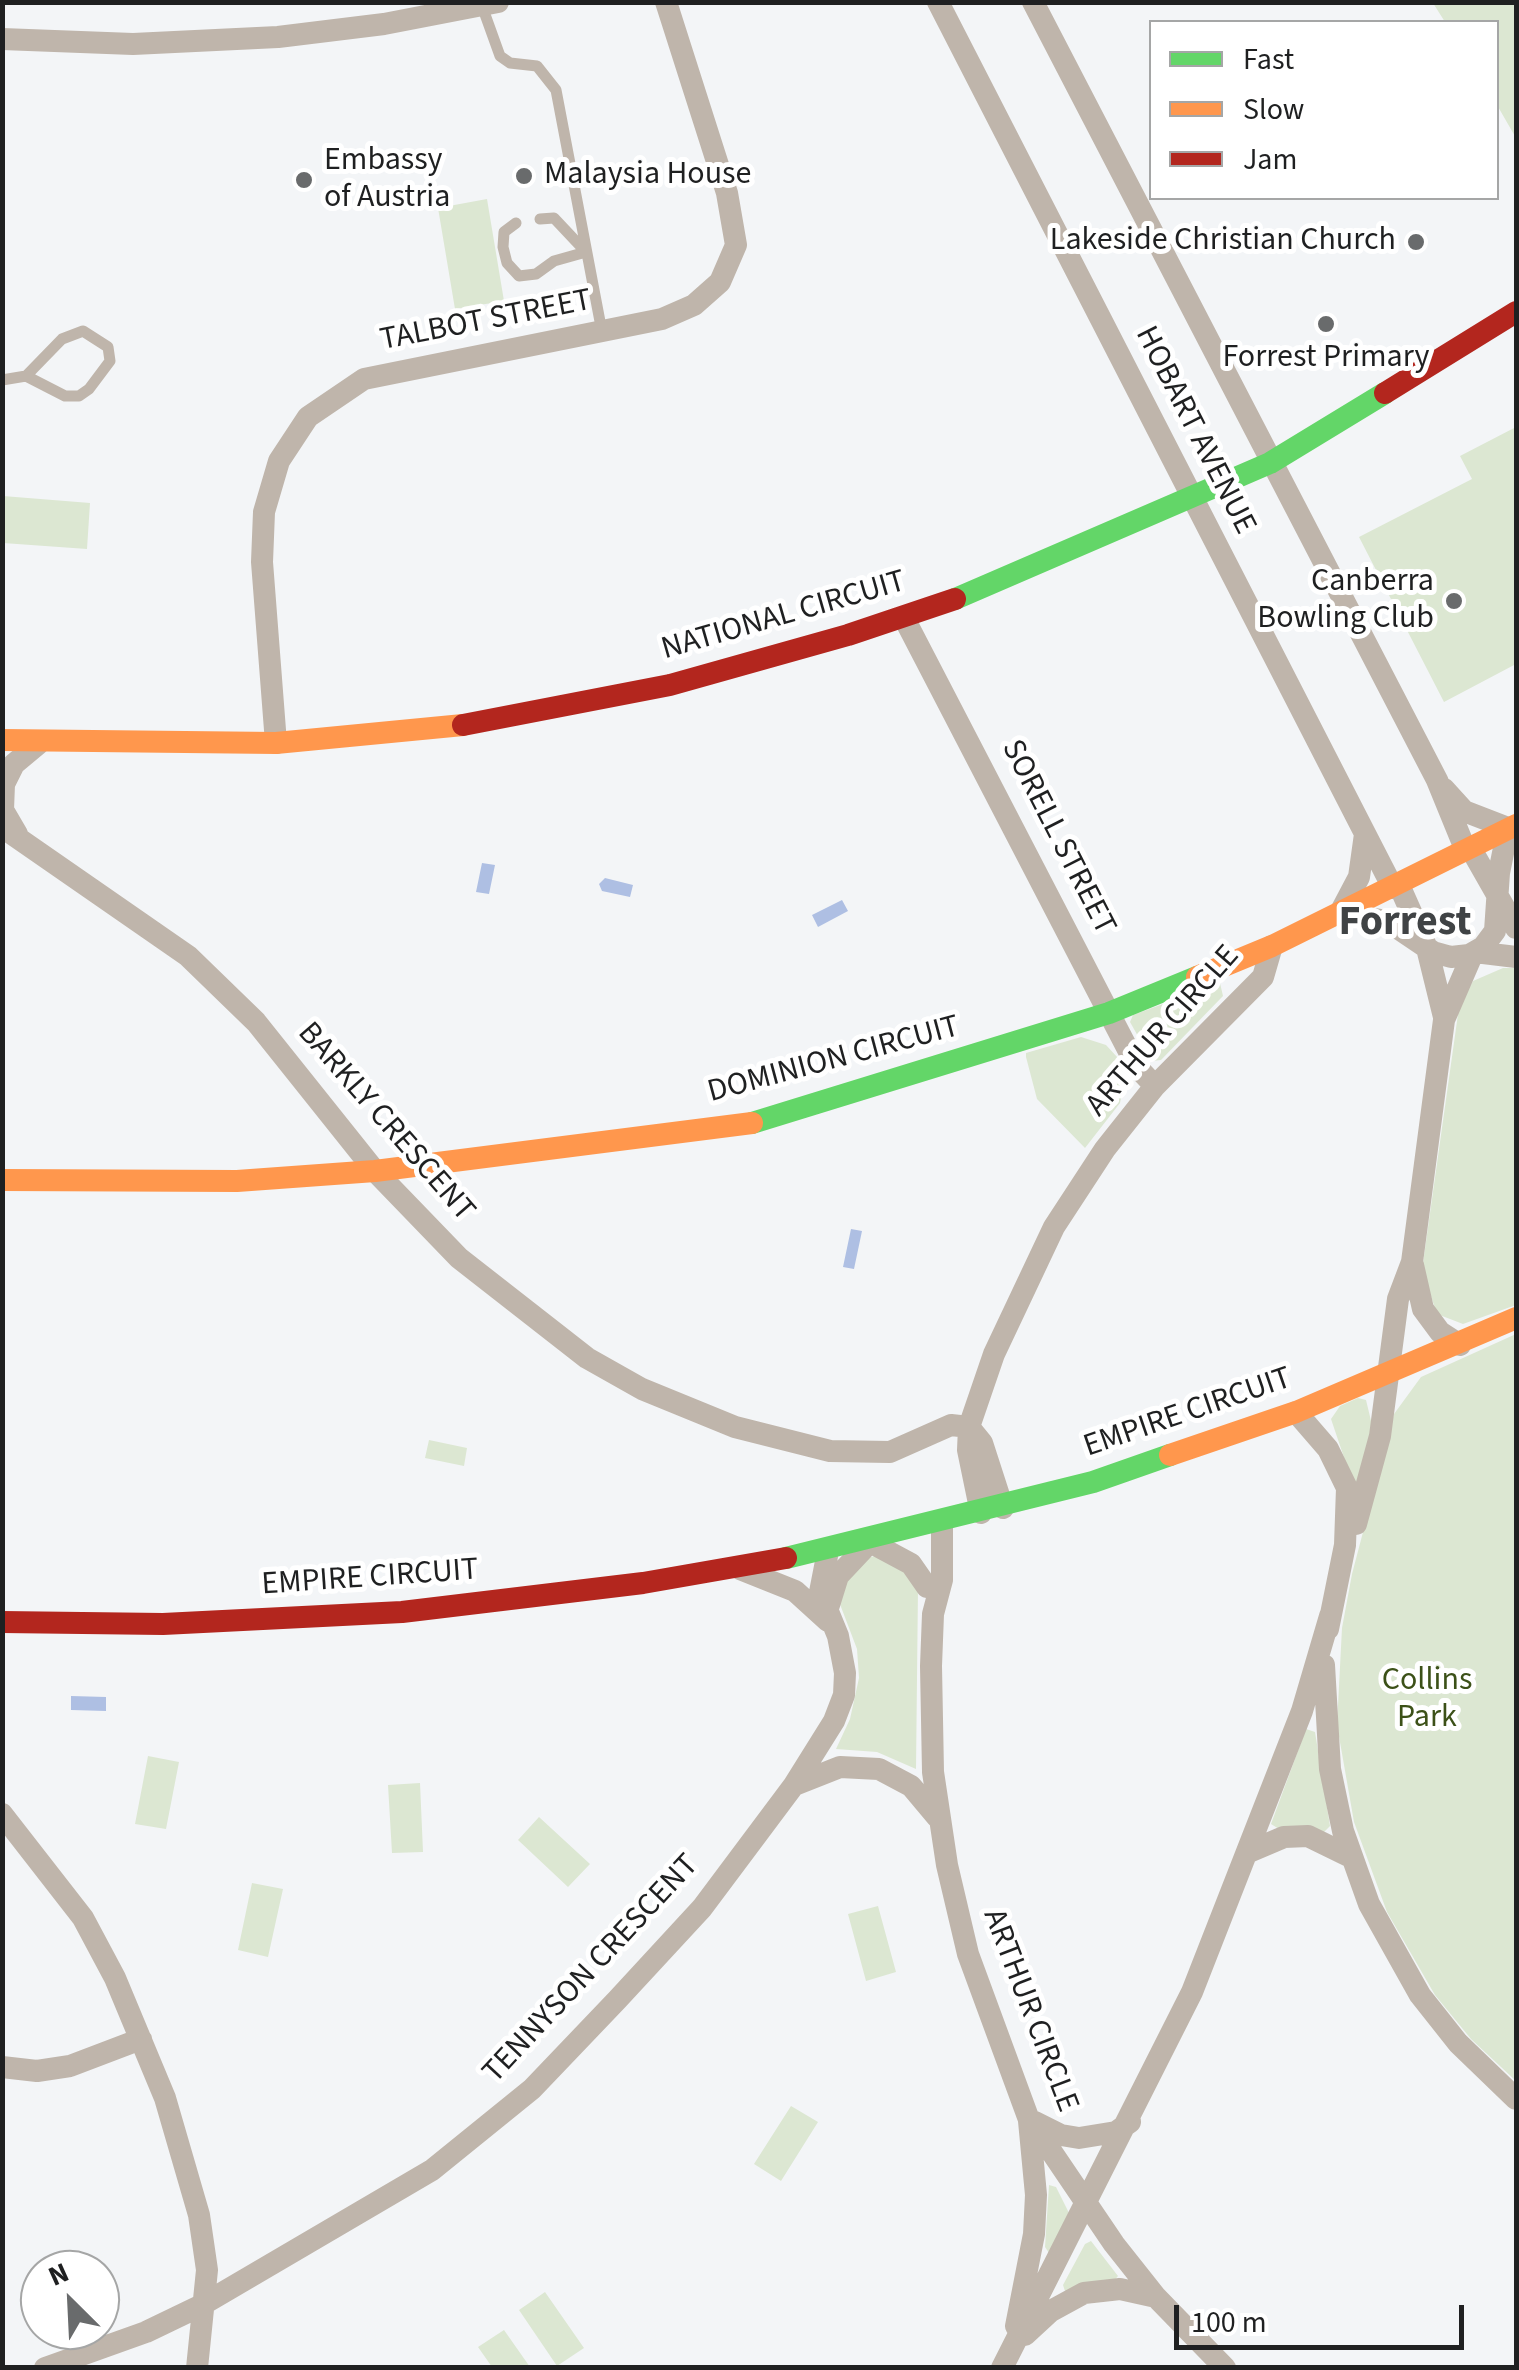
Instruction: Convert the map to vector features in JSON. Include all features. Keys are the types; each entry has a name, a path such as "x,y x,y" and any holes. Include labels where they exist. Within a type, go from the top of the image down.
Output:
{"street":[{"name":"TALBOT STREET","path":"276,743 262,562 264,512 279,461 294,433 328,400 364,379 662,319 694,305 720,282 736,246 727,193 666,2"},
{"name":"HOBART AVENUE","path":"938,2 1192,500 1427,948 1444,1020"},
{"name":"HOBART AVENUE","path":"1033,2 1437,780 1468,850 1516,928"},
{"path":"2,39 132,44 278,37 384,24 490,4"},
{"name":"NATIONAL CIRCUIT","path":"2,740 38,744 276,743 379,736 560,710 670,685 904,618 985,589 1192,500 1270,462 1516,312"},
{"name":"SORELL STREET","path":"904,618 1139,1071 1155,1086"},
{"path":"11,832 2,810 4,784 14,764 38,744"},
{"path":"1345,1545 1357,1521 1378,1445 1396,1312 1412,1262 1444,1020 1474,952 1495,931 1512,827 1464,812 1437,780"},
{"name":"DOMINION CIRCUIT","path":"2,1180 238,1181 376,1172 751,1124 1109,1012 1272,946 1512,827"},
{"name":"BARKLY CRESCENT","path":"11,832 173,945 225,990 376,1172 494,1288 588,1358 642,1389 735,1427 851,1454 900,1449 951,1425 969,1428"},
{"path":"1365,834 1359,877 1340,913 1387,921 1427,948 1450,958 1474,952 1516,958"},
{"name":"ARTHUR CIRCLE","path":"992,1510 968,1450 969,1428 994,1354 1054,1227 1105,1149 1155,1086 1263,977 1272,946"},
{"path":"1412,1262 1423,1309 1440,1332 1460,1345"},
{"name":"EMPIRE CIRCUIT","path":"2,1622 163,1624 402,1612 740,1568 828,1551 1093,1482 1296,1412 1516,1318"},
{"path":"1008,2357 1087,2208 1192,1992 1251,1851 1302,1712 1330,1616 1345,1545 1349,1496 1342,1472 1328,1449 1296,1412"},
{"name":"ARTHUR CIRCLE","path":"933,1614 942,1580 942,1524"},
{"name":"ARTHUR CIRCLE","path":"916,1531 933,1614 931,1734 939,1820 968,1954 1028,2117 1087,2208 1156,2297 1225,2368"},
{"path":"870,1542 911,1564 927,1587"},
{"name":"TENNYSON CRESCENT","path":"831,1623 829,1605 835,1581 870,1542"},
{"name":"TENNYSON CRESCENT","path":"46,2368 146,2332 200,2306 432,2170 532,2089 702,1908 828,1733 844,1695 844,1658 820,1586 828,1551"},
{"path":"740,1568 795,1591 831,1623"},
{"path":"1330,1616 1324,1668 1326,1746 1351,1857 1387,1941 1420,1995 1458,2044 1516,2099"},
{"path":"794,1785 832,1768 879,1769 910,1786 939,1820"},
{"path":"2,1814 83,1918 142,2039 165,2098 199,2215 207,2270 196,2368"},
{"path":"1251,1851 1284,1837 1308,1836 1351,1857"},
{"path":"2,2067 37,2071 70,2066 142,2039"},
{"path":"1028,2117 1060,2135 1079,2138 1116,2132 1130,2122"},
{"path":"1008,2357 1034,2234 1036,2196 1028,2117"},
{"path":"1008,2357 1051,2311 1084,2294 1120,2289 1156,2297"}],"lane":[{"path":"490,4 500,56 510,63 537,66 556,90 602,332"},
{"path":"540,219 554,218 586,252"},
{"path":"516,223 504,232 502,247 507,263 519,276 536,274 554,262 586,252"},
{"path":"2,380 26,376 65,396 78,396 89,390 110,361 108,347 83,330 62,338 26,376"}],"green space":[{"path":"1433,3 1516,3 1516,138 1499,108 1499,20 1444,20"},
{"path":"487,199 504,301 455,309 438,208"},
{"name":"Canberra Bowling Club","path":"1516,427 1516,664 1444,702 1359,537 1472,479 1460,456"},
{"path":"3,496 90,503 87,549 3,543"},
{"path":"1503,968 1516,968 1516,1305 1463,1324 1437,1314 1422,1270 1459,1007 1473,981"},
{"path":"1220,983 1223,996 1161,1060 1152,1061 1130,1022 1133,1015"},
{"path":"1081,1037 1106,1045 1118,1058 1125,1079 1120,1103 1085,1148 1037,1099 1026,1057 1026,1053"},
{"name":"Collins Park","path":"1516,1334 1516,2081 1471,2039 1435,1995 1387,1912 1354,1822 1337,1725 1342,1628 1352,1574 1394,1414 1421,1377"},
{"path":"1358,1398 1366,1400 1373,1429 1361,1484 1353,1484 1331,1419 1340,1406"},
{"path":"429,1440 467,1448 464,1466 425,1458"},
{"path":"875,1556 895,1561 918,1588 916,1769 877,1752 836,1749 850,1719 859,1678 857,1649 838,1599 841,1583 863,1559"},
{"path":"1306,1729 1315,1732 1330,1826 1324,1832 1279,1829 1271,1824"},
{"path":"148,1756 179,1762 166,1829 135,1824"},
{"path":"420,1783 423,1852 392,1853 388,1785"},
{"path":"539,1817 590,1864 568,1887 518,1840"},
{"path":"252,1883 283,1889 268,1957 238,1950"},
{"path":"878,1906 896,1972 866,1981 848,1914"},
{"path":"791,2106 818,2122 781,2181 754,2164"},
{"path":"1049,2185 1056,2187 1069,2213 1049,2253 1045,2247"},
{"path":"1091,2241 1118,2276 1113,2282 1066,2294 1063,2285 1085,2244"},
{"path":"545,2292 584,2348 557,2366 519,2310"},
{"path":"504,2330 530,2367 492,2367 478,2347"}],"water":[{"path":"482,863 495,865 489,894 476,892"},
{"path":"605,878 633,885 630,897 602,891 599,884"},
{"path":"842,900 848,911 818,927 812,915"},
{"path":"851,1229 862,1231 854,1269 843,1267"},
{"path":"71,1696 106,1697 106,1711 71,1710"}],"traffic: fast":[{"path":"955,599 1270,463 1385,393"},
{"path":"752,1123 1109,1013 1197,977"},
{"path":"786,1558 1093,1482 1170,1455"}],"traffic: slow":[{"path":"2,740 276,743 463,725"},
{"path":"1197,977 1272,946 1516,825"},
{"path":"2,1180 237,1181 375,1171 752,1123"},
{"path":"1170,1455 1296,1412 1516,1318"}],"traffic: jam":[{"path":"1385,393 1516,312"},
{"path":"463,725 670,685 848,635 955,599"},
{"path":"2,1622 163,1624 402,1612 643,1583 786,1558"}],"place":[{"name":"Malaysia House","path":"524,176"},
{"name":"Embassy of Austria","path":"304,180"},
{"name":"Lakeside Christian Church","path":"1416,242"},
{"name":"Forrest Primary","path":"1326,324"},
{"name":"Canberra Bowling Club","path":"1454,601"}],"district":[{"name":"Forrest","path":"1405,925"}]}
